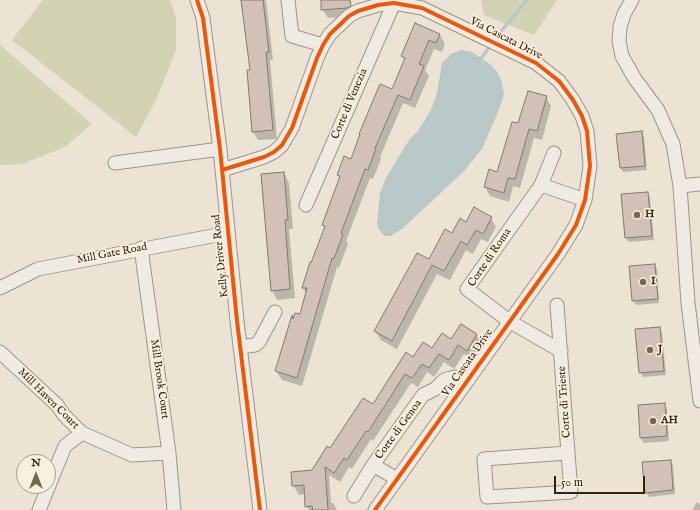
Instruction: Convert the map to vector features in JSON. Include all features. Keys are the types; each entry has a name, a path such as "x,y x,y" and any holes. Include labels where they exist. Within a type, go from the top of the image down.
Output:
{"street":[{"name":"Kelly Driver Road","path":"198,0 203,18 220,149 240,347 260,510"},
{"path":"288,0 292,36 322,45"},
{"path":"632,0 624,14 620,27 619,41 622,56 658,110 672,144 680,186 688,303 700,401"},
{"name":"Via Cascata Drive","path":"222,170 264,157 274,152 282,145 292,128 322,45 333,31 349,16 368,8 377,2 394,3 422,8 536,63 552,74 567,90 578,109 587,131 590,157 589,177 581,214 568,238 375,510"},
{"name":"Corte di Venezia","path":"306,205 394,3"},
{"path":"115,163 220,149"},
{"name":"Corte di Roma","path":"509,321 467,289 541,185 554,152"},
{"path":"680,186 700,184"},
{"path":"541,185 585,200"},
{"name":"Mill Gate Road","path":"0,288 38,269 141,248 228,233"},
{"name":"Mill Brook Court","path":"141,248 169,453 174,510"},
{"name":"Corte di Trieste","path":"557,305 571,492 487,498 484,459 568,454"},
{"path":"240,347 255,345 259,342 275,312"},
{"name":"Corte di Trieste","path":"509,321 561,351"},
{"name":"Mill Haven Court","path":"0,352 57,405 64,415 82,433 132,455 169,453"},
{"name":"Corte di Genoa","path":"354,496 423,396 435,389 444,380 450,378 454,377 465,383"},
{"path":"39,510 65,446 82,433"},
{"name":"Corte di Genoa","path":"374,465 397,479"}],"green space":[{"path":"43,0 170,0 176,17 176,50 156,100 136,137 12,40"},
{"path":"481,0 557,0 534,35 484,15"},
{"path":"0,45 92,124 65,147 22,164 0,165"}],"shaded area":[{"path":"461,50 472,52 491,65 498,73 504,92 498,112 482,149 464,171 402,229 390,236 385,236 379,230 377,224 380,193 386,178 409,140 418,131 431,110 437,93 442,63 451,54"}],"building":[{"path":"241,0 263,0 269,52 266,52 273,130 252,132 247,70 250,70"},
{"path":"321,0 350,0 351,6 347,8 321,10"},
{"path":"415,23 440,34 436,43 429,40 419,64 424,66 410,100 398,95 375,148 376,149 368,170 365,169 341,233 343,234 334,259 332,258 297,378 275,371 292,315 293,319 295,313 300,314 307,288 302,288 310,262 311,263 325,226 322,225 340,176 337,175 344,156 351,159 359,134 380,84 392,89 405,58 401,56"},
{"path":"528,91 547,96 537,131 529,129 515,179 508,178 504,193 484,187 489,169 497,172 512,122 518,123"},
{"path":"642,131 645,166 620,168 616,134"},
{"path":"284,172 288,220 285,220 290,289 271,291 261,174"},
{"name":"H","path":"648,192 652,236 625,238 621,194"},
{"path":"474,207 492,217 483,234 476,230 467,245 461,241 444,271 432,265 392,341 374,331 417,253 429,259 445,229 452,233 460,218 466,222"},
{"name":"I","path":"655,264 658,299 632,301 629,266"},
{"path":"461,324 477,334 467,351 458,345 449,360 439,354 429,368 422,364 412,378 405,374 368,432 366,431 347,460 344,458 334,473 325,467 328,510 313,510 312,506 305,507 304,485 292,486 291,472 312,470 327,446 330,448 363,398 373,404 406,352 413,357 423,342 432,348 442,333 451,339"},
{"name":"J","path":"660,327 664,371 639,373 635,329"},
{"name":"AH","path":"665,403 667,436 640,438 638,405"},
{"path":"671,460 673,490 645,493 642,462"}],"waterway":[{"path":"494,40 527,0"},
{"path":"479,61 491,45"}],"cycle path":[{"path":"197,0 203,18 220,149 237,321 260,510"},
{"path":"222,170 264,157 274,152 282,145 292,128 317,58 330,34 349,16 358,11 378,5 394,3 422,8 536,63 559,81 573,100 582,116 587,131 590,166 585,200 576,225 558,254 375,510"}],"place":[{"name":"H","path":"637,215"},
{"name":"I","path":"643,282"},
{"name":"J","path":"650,350"},
{"name":"AH","path":"653,421"}]}
